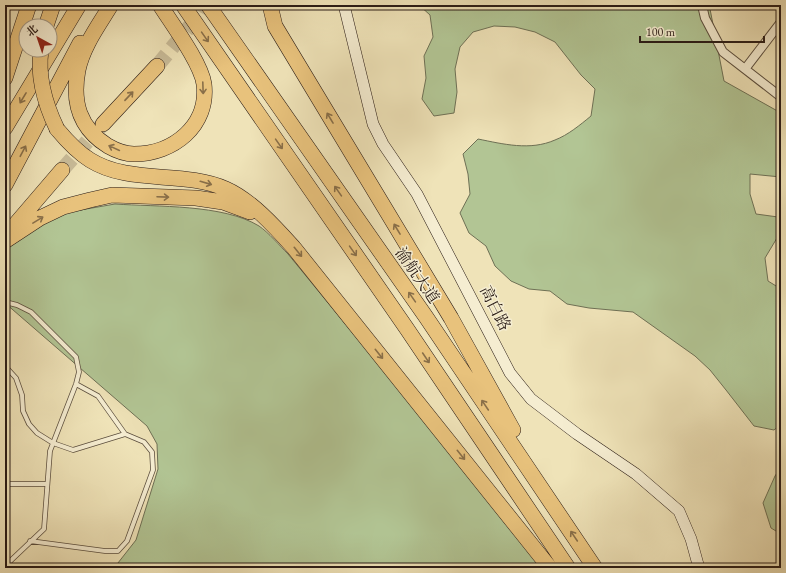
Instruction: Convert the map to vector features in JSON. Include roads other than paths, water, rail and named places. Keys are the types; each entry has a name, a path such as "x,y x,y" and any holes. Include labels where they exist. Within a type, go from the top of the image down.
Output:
{"highway":[{"path":"5,78 30,5"},
{"path":"49,18 53,5"},
{"path":"5,128 79,5"},
{"path":"5,185 90,23 101,5"},
{"path":"111,5 88,44 79,68 76,87 78,109 85,125 99,140 115,150 133,154 156,151 178,142 194,126 203,108 204,84 195,61 160,5"},
{"path":"183,5 402,323 568,568"},
{"name":"渝航大道","path":"208,5 426,317 595,568"},
{"path":"263,5 451,318 562,519"},
{"path":"270,5 275,26"},
{"path":"39,58 42,89 48,111 57,130 72,148 91,161 114,170 136,174 193,179 226,189 247,202 272,223 294,248 550,568"},
{"path":"103,124 156,66"},
{"path":"5,237 62,170"},
{"path":"5,241 40,218 63,207 112,195 196,198 223,202 243,208 272,223"}],"street":[{"name":"高白路","path":"344,5 373,124 383,144 418,194 510,373 532,399 577,434 636,474 679,511 691,539 699,568"},
{"path":"702,5 704,18 722,52 781,96"},
{"path":"745,69 781,22"}],"lane":[{"path":"5,302 17,305 31,312 76,358 79,372 76,384 50,451 44,528 5,566"},
{"path":"5,366 16,378 22,394 23,411 29,424 37,433 53,443 73,450 125,434"},
{"path":"30,541 105,551 118,551 128,541 153,470 152,452 144,442 125,434 98,396 76,384"},
{"path":"5,484 48,484"}],"tunnel":[{"path":"157,66 200,14 205,5"},
{"path":"62,170 101,126"}]}
